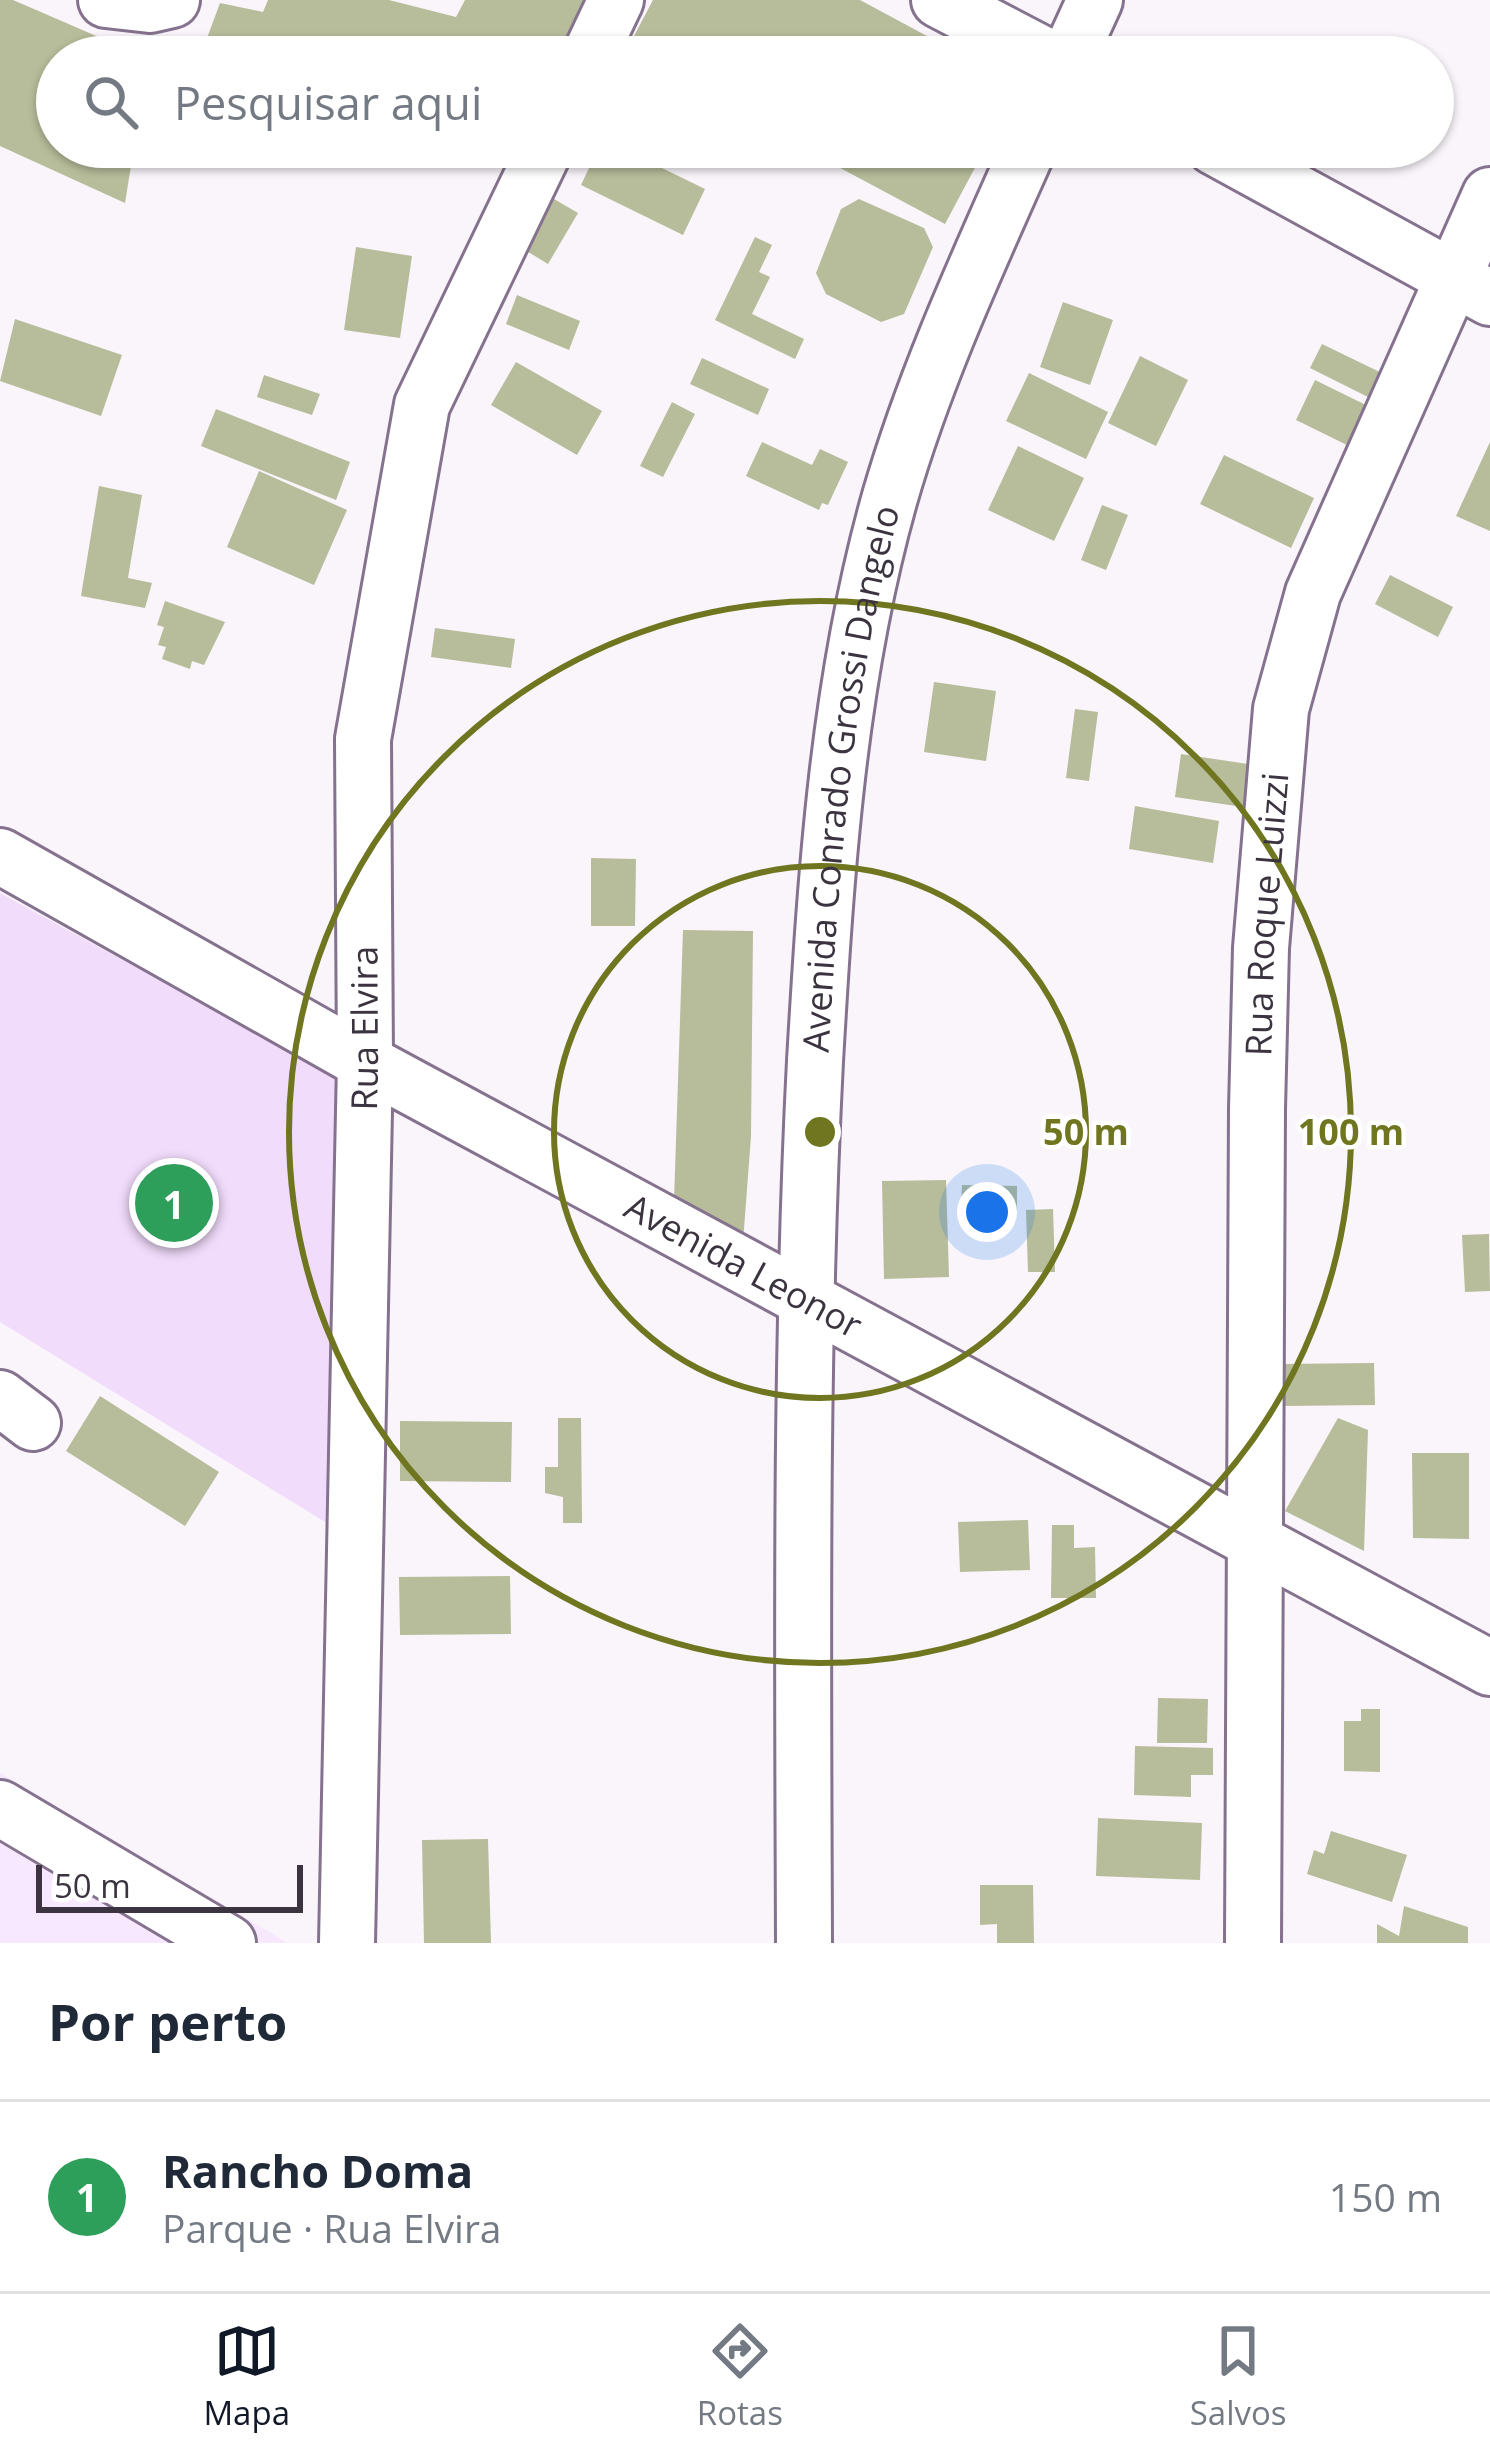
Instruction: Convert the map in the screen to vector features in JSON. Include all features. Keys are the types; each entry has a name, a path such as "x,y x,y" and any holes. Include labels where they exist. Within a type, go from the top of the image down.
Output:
{"street":[{"path":"106,0 150,5 172,0"},
{"path":"599,36 616,0"},
{"path":"939,0 1008,36"},
{"path":"1079,36 1095,0"},
{"name":"Rua Elvira","path":"347,1943 365,1062 363,740 422,405 536,168"},
{"name":"Avenida Conrado Grossi Dangelo","path":"804,1943 802,1300 826,865 854,654 890,499 936,357 1020,168"},
{"path":"1252,168 1471,288"},
{"name":"Rua Roque Luizzi","path":"1253,1943 1261,948 1281,709 1313,593 1471,288 1490,195"},
{"name":"Avenida Leonor","path":"0,856 365,1062 1490,1668"},
{"path":"0,1808 228,1943"}],"shaded area":[{"path":"0,893 349,1084 348,1536 0,1322"},
{"path":"0,1773 288,1943 0,1943"}],"building":[{"path":"0,0 13,0 96,36 36,36 36,162 0,146"},
{"path":"268,0 389,0 456,17 465,0 584,0 566,36 208,36 220,3 263,12"},
{"path":"653,0 860,0 927,36 634,36"},
{"path":"48,168 131,168 125,203"},
{"path":"589,168 662,168 705,189 683,235 581,185"},
{"path":"840,168 975,168 945,224"},
{"path":"554,199 578,213 548,264 525,250"},
{"path":"859,199 924,228 933,247 904,314 881,322 826,294 816,273 841,209"},
{"path":"755,237 772,245 759,272 770,277 752,314 804,339 795,359 715,320"},
{"path":"356,247 412,256 400,338 344,330"},
{"path":"517,295 580,321 569,350 506,324"},
{"path":"1063,302 1113,320 1090,385 1040,367"},
{"path":"15,319 122,355 101,416 0,381"},
{"path":"1322,344 1390,377 1378,402 1310,368"},
{"path":"1140,356 1188,380 1156,446 1108,423"},
{"path":"702,358 769,389 758,415 690,384"},
{"path":"516,362 602,411 577,455 491,405"},
{"path":"1029,373 1108,412 1086,459 1006,421"},
{"path":"264,375 320,394 312,415 257,397"},
{"path":"1315,380 1370,407 1351,447 1296,420"},
{"path":"672,402 695,414 663,477 640,466"},
{"path":"216,409 350,462 336,500 201,446"},
{"path":"762,442 812,465 820,449 848,462 828,505 822,503 819,510 746,476"},
{"path":"1490,442 1490,531 1456,516"},
{"path":"1018,446 1084,478 1054,541 988,510"},
{"path":"1224,455 1314,498 1291,548 1200,504"},
{"path":"259,471 347,510 314,585 227,547"},
{"path":"99,486 142,495 128,578 152,583 145,608 81,596"},
{"path":"1102,505 1128,515 1106,570 1081,560"},
{"path":"1390,575 1453,607 1438,637 1375,604"},
{"path":"165,601 225,622 204,665 192,661 190,669 162,659 166,647 158,645 164,627 157,625"},
{"path":"435,628 515,639 511,668 431,657"},
{"path":"934,682 996,691 986,761 924,752"},
{"path":"1075,709 1098,712 1089,781 1066,778"},
{"path":"1181,754 1248,764 1243,807 1175,797"},
{"path":"1135,806 1219,821 1213,863 1129,849"},
{"path":"591,858 636,859 635,926 591,926"},
{"path":"683,930 753,931 751,1136 743,1242 674,1201"},
{"path":"946,1180 949,1277 884,1279 882,1181"},
{"path":"962,1185 1017,1186 1017,1211 961,1209"},
{"path":"1053,1209 1055,1272 1028,1272 1026,1210"},
{"path":"1489,1234 1490,1291 1465,1292 1462,1235"},
{"path":"1374,1363 1375,1405 1283,1406 1282,1364"},
{"path":"100,1396 219,1472 185,1526 66,1451"},
{"path":"558,1418 581,1418 582,1523 563,1523 563,1497 545,1493 545,1467 558,1467"},
{"path":"1338,1418 1368,1430 1364,1551 1285,1511"},
{"path":"400,1421 512,1422 511,1482 400,1481"},
{"path":"1412,1453 1469,1453 1469,1539 1413,1538"},
{"path":"1028,1520 1030,1570 960,1572 958,1522"},
{"path":"1052,1525 1074,1525 1074,1548 1095,1547 1096,1598 1051,1598"},
{"path":"510,1576 511,1634 400,1635 399,1577"},
{"path":"1158,1698 1208,1699 1207,1743 1157,1743"},
{"path":"1361,1709 1380,1709 1380,1772 1344,1771 1344,1721 1361,1721"},
{"path":"1135,1746 1213,1748 1213,1775 1191,1775 1191,1797 1134,1795"},
{"path":"1098,1818 1202,1823 1200,1880 1096,1876"},
{"path":"1331,1831 1407,1855 1392,1902 1307,1874 1314,1850 1324,1854"},
{"path":"488,1839 491,1943 424,1943 422,1840"},
{"path":"980,1885 1033,1885 1034,1943 997,1943 997,1924 980,1925"},
{"path":"1404,1906 1468,1927 1468,1943 1377,1943 1377,1924 1399,1936"}],"place":[{"name":"Rancho Doma","path":"174,1203"}]}
